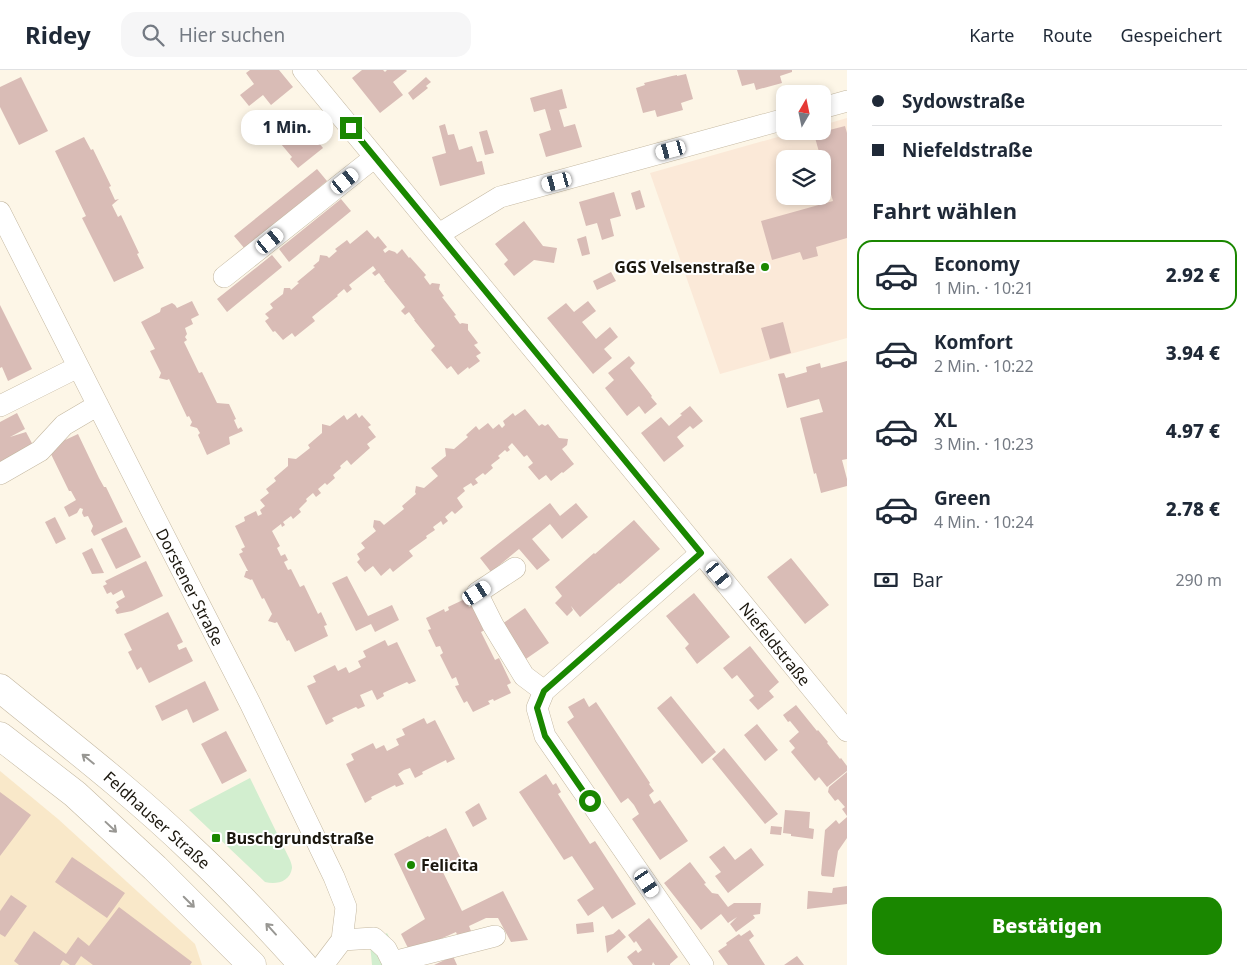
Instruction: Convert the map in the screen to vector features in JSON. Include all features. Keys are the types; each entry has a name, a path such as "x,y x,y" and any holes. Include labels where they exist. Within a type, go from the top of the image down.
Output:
{"main road":[{"name":"Feldhauser Straße","path":"0,688 132,795 192,850 264,922 303,965"},
{"path":"0,736 75,794 155,868 252,965"}],"street":[{"name":"Niefeldstraße","path":"303,70 847,731"},
{"path":"831,105 847,101"},
{"path":"439,234 500,197 776,121"},
{"path":"224,277 375,157"},
{"name":"Dorstener Straße","path":"0,212 250,702 334,877 346,907 342,940"},
{"path":"0,406 78,367"},
{"path":"0,474 40,451 64,425 98,405"},
{"path":"701,553 544,691 537,708 545,736 703,965"},
{"path":"515,568 477,593 493,625 524,676 544,691"},
{"path":"323,965 342,940 374,938 386,949 393,963 495,936"}],"shaded area":[{"name":"GGS Velsenstraße","path":"847,118 847,338 720,374 650,173 776,137 776,140 831,140 831,123"},
{"path":"0,771 58,819 195,944 202,965 0,965"}],"green space":[{"path":"250,778 292,865 291,873 288,877 278,883 265,882 189,810"},
{"path":"387,933 403,965 372,965 370,944"}],"building":[{"path":"250,70 279,70 293,87 271,105 263,95 249,106 240,95 254,84 246,73"},
{"path":"362,70 383,70 385,72 387,70 406,70 393,82 403,95 380,113 352,78"},
{"path":"737,70 792,70 792,72 780,76 782,83 756,90 754,83 742,86"},
{"path":"686,74 693,99 681,103 683,110 657,117 655,110 643,113 636,88 645,85 644,83"},
{"path":"21,77 48,131 19,145 0,107 0,87"},
{"path":"426,77 431,82 426,86 428,88 413,100 408,93"},
{"path":"562,89 567,108 559,110 564,127 575,124 582,147 546,157 539,134 551,130 545,109 534,112 530,98"},
{"path":"296,114 323,148 298,168 290,159 292,157 271,135"},
{"path":"445,124 448,135 454,134 459,150 472,146 477,162 482,161 485,174 440,186 432,157 446,153 439,126"},
{"path":"845,126 847,133 847,238 816,247 818,256 803,260 800,252 772,260 761,221 819,205 831,205 831,202 833,201 831,194 831,150 818,150 816,140 831,140 831,130"},
{"path":"487,130 494,153 485,155 479,132"},
{"path":"84,137 91,150 93,149 111,186 109,187 115,200 119,199 112,205 118,217 121,215 144,268 114,282 82,218 86,216 55,151"},
{"path":"317,169 327,181 245,249 234,236"},
{"path":"640,190 645,207 636,210 631,193"},
{"path":"614,192 621,216 610,219 614,236 602,240 597,223 586,226 579,202"},
{"path":"341,199 351,211 289,262 279,249"},
{"path":"524,221 543,246 557,248 554,263 534,260 514,276 504,264 508,260 495,244"},
{"path":"367,230 375,239 378,236 387,247 383,250 385,253 389,250 397,254 402,249 426,275 424,277 430,285 432,283 440,284 439,289 444,296 442,297 456,315 454,316 460,324 468,324 468,330 478,343 474,345 481,353 476,356 480,361 458,375 451,366 447,369 431,350 435,346 409,312 405,315 401,311 405,307 379,273 375,276 372,273 376,270 373,266 349,285 352,289 347,293 344,289 312,317 315,321 295,337 292,333 283,340 275,331 273,332 265,321 269,318 265,314 273,308 270,304 283,294 284,288 290,288 291,290 299,283 297,282 315,267 313,266 319,261 320,255 329,258 337,251 335,249 347,240 350,244"},
{"path":"586,236 590,254 582,256 577,239"},
{"path":"272,255 282,267 227,312 217,299"},
{"path":"611,272 616,281 597,290 593,281"},
{"path":"192,301 199,315 191,319 193,324 185,328 187,340 184,342 199,373 202,372 217,403 229,404 236,419 234,420 238,429 241,427 243,431 229,437 230,444 207,455 198,435 200,433 197,428 190,426 192,422 189,416 187,417 169,379 159,378 161,373 150,351 155,349 141,322 172,303 177,308"},
{"path":"588,301 596,311 582,322 596,339 610,327 618,337 604,349 612,358 593,374 547,318 566,303 574,312"},
{"path":"0,305 32,369 8,381 2,367 0,368"},
{"path":"783,322 791,353 770,359 761,328"},
{"path":"629,356 635,363 630,368 657,404 645,414 639,406 627,416 605,388 614,380 608,373"},
{"path":"847,361 847,459 842,460 847,486 821,493 816,473 814,474 800,418 823,412 819,399 787,408 778,374 784,373 786,378 807,372 806,367 820,363 821,368"},
{"path":"690,406 703,421 693,429 690,426 677,437 684,446 664,462 641,433 661,417 669,426"},
{"path":"525,409 539,426 548,424 559,438 568,439 567,445 562,449 574,464 551,481 546,475 539,480 528,467 533,463 527,455 524,457 512,443 508,447 510,450 507,452 505,450 498,456 500,458 491,465 493,468 485,475 483,473 475,479 478,483 473,486 471,483 463,488 465,491 457,498 463,507 455,514 452,511 445,517 448,521 443,525 441,521 433,527 435,530 426,536 427,538 409,551 413,556 393,572 390,568 381,576 373,566 365,572 357,562 360,559 357,554 365,548 361,543 376,531 373,527 374,520 380,521 384,525 404,509 402,506 416,494 416,486 424,488 438,476 431,468 446,456 445,448 454,449 468,437 466,435 476,426 479,430 488,423 493,429 499,424 502,428 505,425 503,421 513,413 515,416"},
{"path":"17,413 25,429 10,437 26,432 35,449 0,462 0,422"},
{"path":"356,413 359,418 362,415 371,425 368,427 376,437 367,444 370,448 351,465 347,460 333,475 335,478 327,485 325,483 318,489 321,493 316,497 313,493 306,499 307,501 299,509 301,512 293,519 291,516 283,522 285,525 282,527 281,524 272,531 280,546 277,548 281,556 285,554 288,560 284,562 288,570 291,569 300,587 304,585 318,614 321,612 327,625 324,626 328,636 295,652 277,622 268,621 272,614 252,579 244,577 246,571 248,571 239,554 243,552 241,549 245,547 235,526 245,521 244,517 256,511 258,516 262,514 260,510 265,506 260,500 269,493 266,489 276,481 274,478 288,466 288,458 296,459 310,448 308,445 322,433 322,424 330,426 344,415 347,420"},
{"path":"78,434 123,522 94,536 91,531 93,526 88,516 84,517 83,509 80,508 77,513 69,517 64,507 76,500 71,491 69,491 48,448"},
{"path":"550,503 560,516 576,503 588,517 562,539 550,524 532,539 550,560 537,570 519,549 491,572 480,558"},
{"path":"55,517 66,539 56,544 45,522"},
{"path":"634,520 660,549 580,617 571,606 573,610 567,616 555,603 562,596 555,587"},
{"path":"126,527 141,557 116,569 101,539"},
{"path":"92,548 104,573 92,574 82,553"},
{"path":"791,558 829,605 805,624 767,577"},
{"path":"146,561 163,596 132,611 117,614 115,610 119,607 116,602 125,597 122,590 113,595 111,592 107,594 103,586 107,584 105,581"},
{"path":"347,576 368,616 392,605 399,620 375,632 371,624 356,631 332,583"},
{"path":"694,593 730,637 697,664 685,648 689,644 666,616"},
{"path":"465,599 469,607 473,605 485,630 481,632 495,660 499,658 511,683 507,685 511,693 494,701 493,699 488,701 490,704 473,712 467,701 464,703 455,686 459,685 456,677 452,679 440,655 443,653 440,646 436,647 428,630 431,629 426,618 444,609 445,612 449,610 448,607"},
{"path":"525,608 549,643 523,661 499,626"},
{"path":"168,612 183,642 177,645 179,650 186,647 193,661 149,683 141,667 137,670 128,652 132,650 124,634"},
{"path":"385,640 388,646 397,642 416,681 409,684 407,682 383,693 384,696 377,700 372,690 360,695 365,706 358,709 356,707 332,718 334,721 326,725 307,686 316,682 313,676 335,665 338,671 346,667 349,673 361,667 358,661 366,657 363,651"},
{"path":"750,646 779,682 769,691 774,697 758,710 749,700 754,696 737,675 732,679 723,668"},
{"path":"205,681 219,710 193,723 187,709 162,721 155,706"},
{"path":"671,696 716,752 702,764 657,708"},
{"path":"584,698 589,707 596,702 650,783 654,791 649,795 654,804 660,800 688,841 660,860 632,819 639,814 634,805 628,798 621,803 567,722 574,717 568,707"},
{"path":"796,705 847,766 847,771 827,787 819,777 815,781 791,752 795,748 789,741 799,732 783,715"},
{"path":"424,718 427,724 435,720 455,759 447,763 446,760 422,772 423,774 415,778 410,768 404,770 398,774 404,784 396,787 395,785 371,797 372,799 365,803 346,764 354,760 351,754 373,743 376,749 384,745 387,751 399,745 396,739 405,735 402,729"},
{"path":"757,724 778,750 765,761 744,735"},
{"path":"226,731 247,771 222,784 201,744"},
{"path":"724,748 778,814 765,824 712,759"},
{"path":"847,772 847,816 842,809 845,807 838,799 835,801 828,792 829,787"},
{"path":"546,774 553,785 556,783 561,792 558,794 590,844 595,841 636,904 612,919 603,906 588,916 577,900 594,889 572,856 564,860 519,792"},
{"path":"0,792 31,815 0,856"},
{"path":"479,803 487,819 473,827 465,812"},
{"path":"785,810 810,812 809,828 814,829 813,839 783,833"},
{"path":"847,817 847,838 838,851 834,877 822,876 825,830 836,820 839,824"},
{"path":"771,826 782,827 781,835 770,834"},
{"path":"446,828 463,863 448,870 444,861 437,860 462,911 503,891 528,940 511,942 498,918 486,918 469,926 471,931 458,937 456,932 409,950 401,934 425,919 394,854"},
{"path":"724,846 735,860 751,848 764,865 728,893 715,876 721,872 709,857"},
{"path":"72,857 125,893 107,918 55,882"},
{"path":"690,862 706,883 704,884 712,893 718,894 728,907 734,903 761,903 760,914 753,915 755,918 736,932 730,924 737,917 728,923 721,914 701,930 664,883"},
{"path":"847,886 847,904 807,909 808,891 832,893 833,888"},
{"path":"11,895 27,906 5,937 0,934 0,911"},
{"path":"119,907 192,962 190,965 93,965 81,956 75,965 70,965 63,960 60,965 19,965 14,961 34,931 66,954 78,937 89,946"},
{"path":"649,918 678,957 670,965 655,965 653,962 652,965 633,965 627,957 636,950 638,953 642,950 636,941 634,943 628,935"},
{"path":"593,922 594,932 577,934 576,924"},
{"path":"619,929 626,937 607,953 605,936 613,934"},
{"path":"750,930 754,936 749,940 765,965 728,965 718,951 739,934 741,936"},
{"path":"453,956 457,965 434,965"},
{"path":"797,956 804,965 784,965"}],"place":[{"name":"GGS Velsenstraße","path":"765,267"},
{"name":"Buschgrundstraße","path":"216,838"},
{"name":"Felicita","path":"411,865"}],"route":[{"path":"351,128 701,553 544,691 537,708 545,736 590,801"}]}
